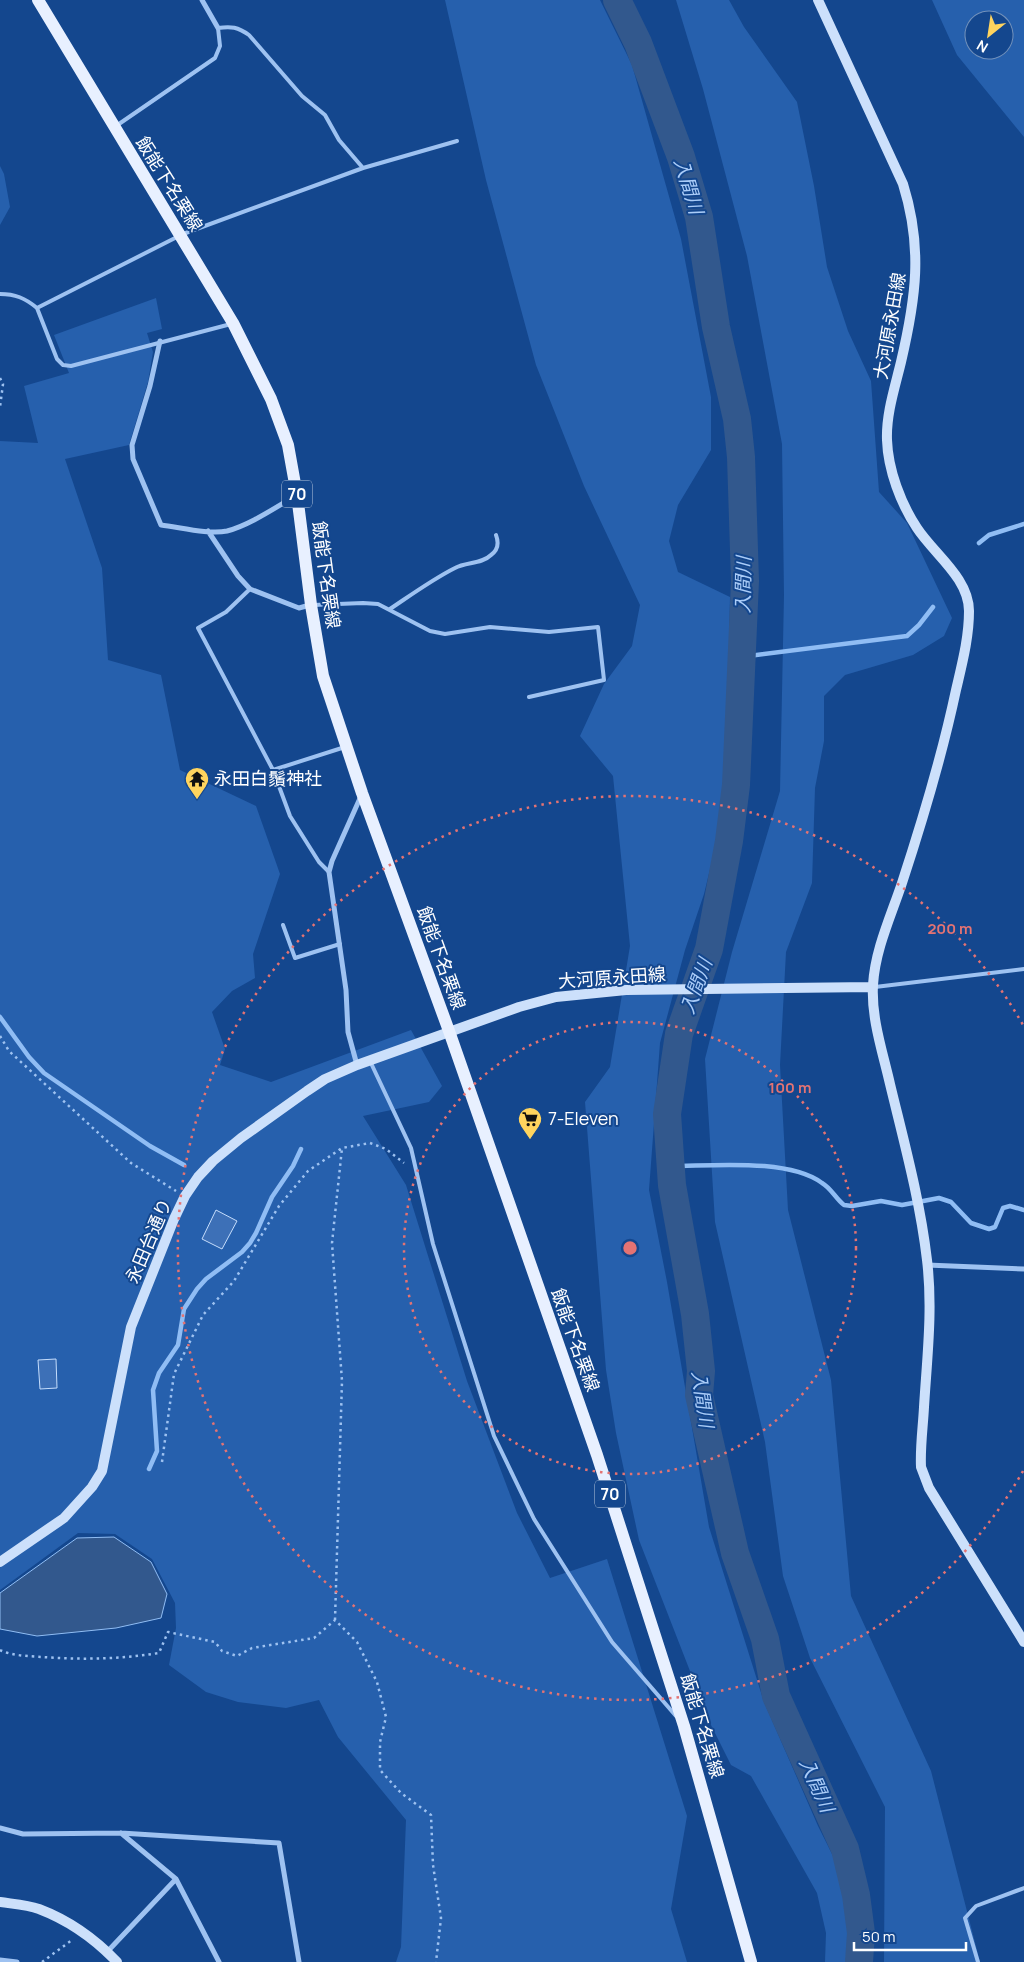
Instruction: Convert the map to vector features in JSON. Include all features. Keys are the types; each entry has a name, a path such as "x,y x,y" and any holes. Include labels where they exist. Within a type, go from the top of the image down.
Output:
{"main road":[{"name":"飯能下名栗線","path":"38,0 233,323 271,399 288,445 298,495 311,605 323,676 362,793 449,1031 597,1455 684,1726 751,1962"}],"street":[{"path":"202,0 218,28"},
{"name":"大河原永田線","path":"818,0 893,162 910,207 917,260 916,285 909,331 889,413 887,442 898,490 915,526 960,581 967,596 969,606 967,637 950,718 930,798 881,947 873,987 880,1042 915,1187 928,1265 930,1324 921,1467 929,1488 1024,1642"},
{"path":"160,341 150,386 132,445 133,459 161,525 208,531 226,531 252,520 298,495"},
{"path":"208,531 238,576 250,589 299,608 311,605"},
{"path":"357,1065 348,1032 346,990 329,872 362,793"},
{"name":"大河原永田線","path":"449,1031 518,1007 556,998 626,990 873,987"},
{"name":"永田台通り","path":"0,1562 64,1518 92,1487 102,1471 131,1327 174,1219 185,1196 198,1177 213,1161 241,1138 325,1079 357,1065 449,1031"},
{"path":"928,1265 1024,1270"},
{"path":"0,1828 24,1834 121,1833 278,1843 299,1962"},
{"path":"121,1833 176,1879 219,1962"},
{"path":"107,1952 176,1879"},
{"path":"0,1902 38,1909 88,1936 117,1962"},
{"path":"0,1960 17,1962"}],"lane":[{"path":"114,128 215,58 220,46 218,28 232,26 241,28 249,34 302,96 325,115 339,140 363,168"},
{"path":"37,308 180,235 363,168 457,141"},
{"path":"0,294 11,294 26,299 37,308 57,359 63,365 71,366 233,323"},
{"path":"390,609 456,567 486,559 492,555 496,550 498,541 496,535"},
{"path":"250,589 226,612 198,628 273,770 290,816 319,862 329,872"},
{"path":"311,605 363,602 378,604 430,631 445,634 490,627 549,632 598,627 604,680 529,697"},
{"path":"273,770 346,746"},
{"path":"284,925 295,958 340,944"},
{"path":"873,987 1024,969"},
{"path":"370,1061 411,1148 433,1244 494,1436 534,1519 612,1642 684,1726"},
{"path":"978,1962 965,1918 976,1906 1024,1888"}],"path":[{"path":"0,378 3,384 0,407"},
{"path":"0,1036 8,1051 131,1164 185,1196"},
{"path":"162,1462 174,1374 203,1314 234,1281 279,1206 308,1171 342,1148 370,1143 386,1149 401,1160 418,1179"},
{"path":"0,1650 25,1656 98,1659 143,1656 160,1653 168,1632 215,1642 222,1651 237,1656 252,1648 314,1638 334,1620 342,1381 332,1243 342,1148"},
{"path":"334,1620 357,1642 377,1682 386,1717 380,1742 380,1770 401,1793 431,1815 434,1864 441,1918 436,1962"},
{"path":"42,1962 72,1940"}],"shaded area":[{"path":"445,0 600,0 632,65 681,239 711,397 711,450 678,505 669,541 678,572 730,597 726,804 704,894 685,950 660,1043 649,1190 667,1282 709,1527 764,1702 818,1826 845,1880 849,1931 849,1962 825,1962 826,1933 817,1893 751,1776 731,1765 711,1725 639,1540 616,1433 606,1370 585,1102 610,1067 630,946 613,776 580,736 604,684 632,646 640,605 584,486 536,365 486,180"},
{"path":"676,0 729,0 744,27 797,102 814,186 827,267 848,331 871,381 879,492 907,523 952,618 944,636 913,655 845,675 824,696 824,741 815,788 812,883 786,952 780,1065 788,1210 831,1380 851,1596 931,1771 980,1962 884,1962 885,1807 810,1658 783,1576 765,1442 715,1222 705,1059 732,952 780,791 784,595 782,444 747,256 703,89"},
{"path":"932,0 1024,0 1024,137 957,55"},
{"path":"0,166 4,174 10,207 0,225"},
{"path":"156,298 162,329 147,333 153,352 148,382 129,445 65,459 102,568 108,660 161,675 180,770 256,806 280,874 253,954 255,978 232,991 212,1012 225,1049 220,1065 271,1082 411,1030 442,1086 429,1102 363,1116 406,1185 467,1381 517,1513 550,1578 607,1559 687,1816 671,1909 687,1962 396,1962 401,1947 406,1820 338,1737 319,1700 286,1708 238,1702 206,1692 169,1665 176,1628 175,1603 152,1559 115,1534 78,1533 0,1590 0,441 38,443 24,386 69,373 54,335"},
{"path":"114,1537 151,1562 167,1594 161,1618 116,1628 37,1636 0,1629 0,1593 77,1538"}],"building":[{"path":"216,1210 237,1221 222,1249 202,1239"},
{"path":"56,1359 57,1388 40,1389 38,1360"}],"waterway":[{"name":"入間川","path":"617,0 638,43 681,157 699,217 716,327 737,419 741,457 745,581 736,785 729,841 709,949 679,1034 667,1114 672,1185 695,1314 701,1371 699,1395 735,1553 765,1639 776,1696 845,1849 856,1895 861,1933 859,1962"},
{"path":"979,543 989,535 1024,524"},
{"path":"741,657 907,636 919,625 933,607"},
{"path":"0,1017 29,1057 44,1073 150,1146 184,1165"},
{"path":"149,1469 157,1451 153,1390 159,1373 178,1345 184,1309 206,1279 242,1252 250,1243 272,1197 293,1166 301,1149"},
{"path":"670,1166 749,1165 790,1170 807,1175 822,1183 844,1205 852,1206 881,1201 902,1205 939,1198 951,1202 971,1223 989,1229 995,1227 1003,1208 1010,1206 1024,1210"}],"place":[{"name":"永田白鬚神社","path":"197,800"},
{"name":"7-Eleven","path":"530,1140"}]}
